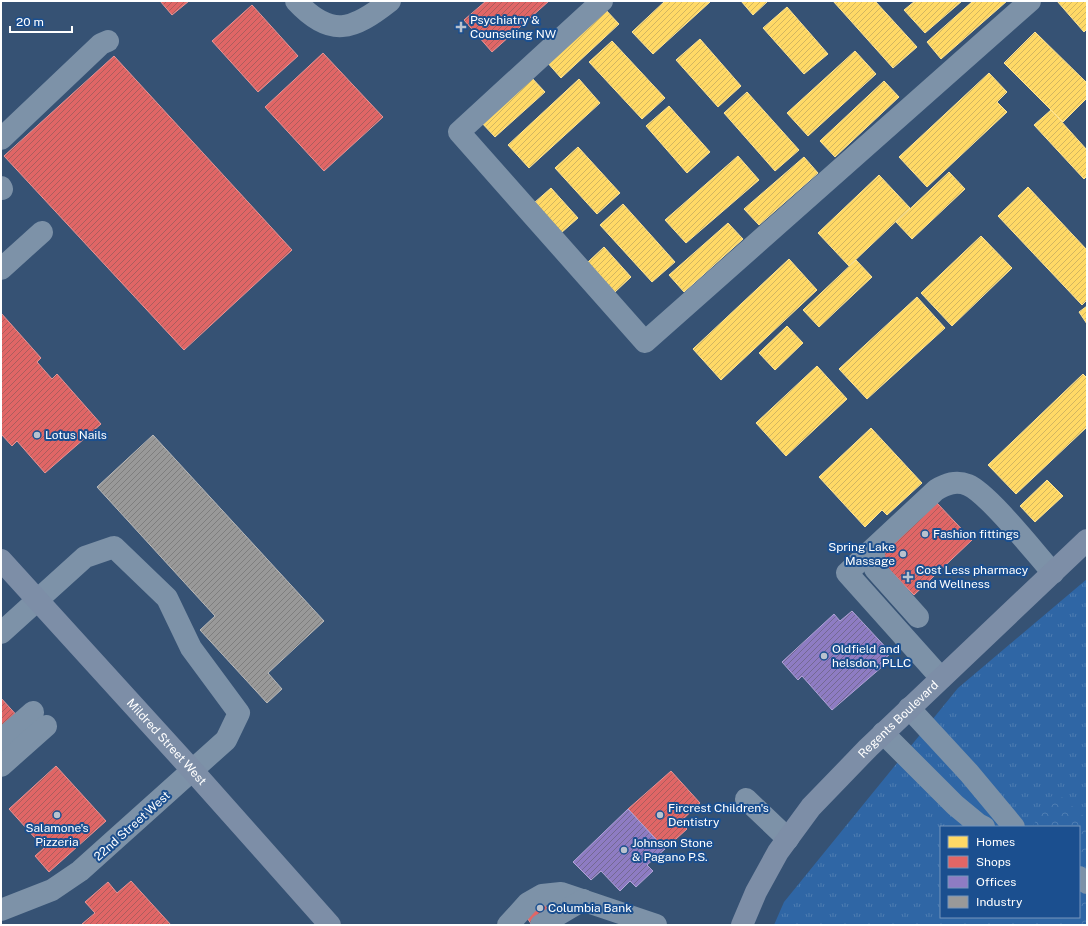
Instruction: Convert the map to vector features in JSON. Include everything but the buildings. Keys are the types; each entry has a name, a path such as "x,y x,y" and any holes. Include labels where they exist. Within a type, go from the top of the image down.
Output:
{"main road":[{"name":"Regents Boulevard","path":"742,925 756,892 788,839 811,807 883,733 1087,540"},
{"name":"Mildred Street West","path":"1,560 194,771 330,925"}],"street":[{"path":"296,1 306,11 321,22 345,27 369,17 390,1"},
{"path":"602,1 459,132 645,342 1030,1"},
{"path":"1,139 101,44 108,41"},
{"path":"1,269 42,232"},
{"path":"941,678 848,573 936,490 953,483 969,485 977,490 1053,572"},
{"name":"22nd Street West","path":"1,910 30,900 52,890 80,871 194,771 226,740 239,713 191,648 167,598 114,547 85,557 37,600"},
{"path":"874,550 875,569 918,617"},
{"path":"1,633 37,600"},
{"path":"909,708 969,773 1013,826"},
{"path":"1,740 39,719 1,766"},
{"path":"883,733 955,805 982,826"},
{"path":"746,799 788,839"},
{"path":"508,925 528,903 542,895 561,893 656,925"},
{"path":"540,925 583,900"}],"green space":[{"path":"1087,579 1087,925 774,925 784,902 958,688"},
{"path":"1055,791 1087,819 1087,925 1076,925 1069,918 1080,918 1080,826 1033,826"}],"place":[{"name":"Psychiatry & Counseling NW","path":"461,27"},
{"name":"Lotus Nails","path":"37,435"},
{"name":"Fashion fittings","path":"925,534"},
{"name":"Spring Lake Massage","path":"903,554"},
{"name":"Cost Less pharmacy and Wellness","path":"908,577"},
{"name":"Oldfield and helsdon, PLLC","path":"824,656"},
{"name":"Salamone's Pizzeria","path":"57,815"},
{"name":"Fircrest Children's Dentistry","path":"660,815"},
{"name":"Johnson Stone & Pagano P.S.","path":"624,850"},
{"name":"Columbia Bank","path":"540,908"}]}
